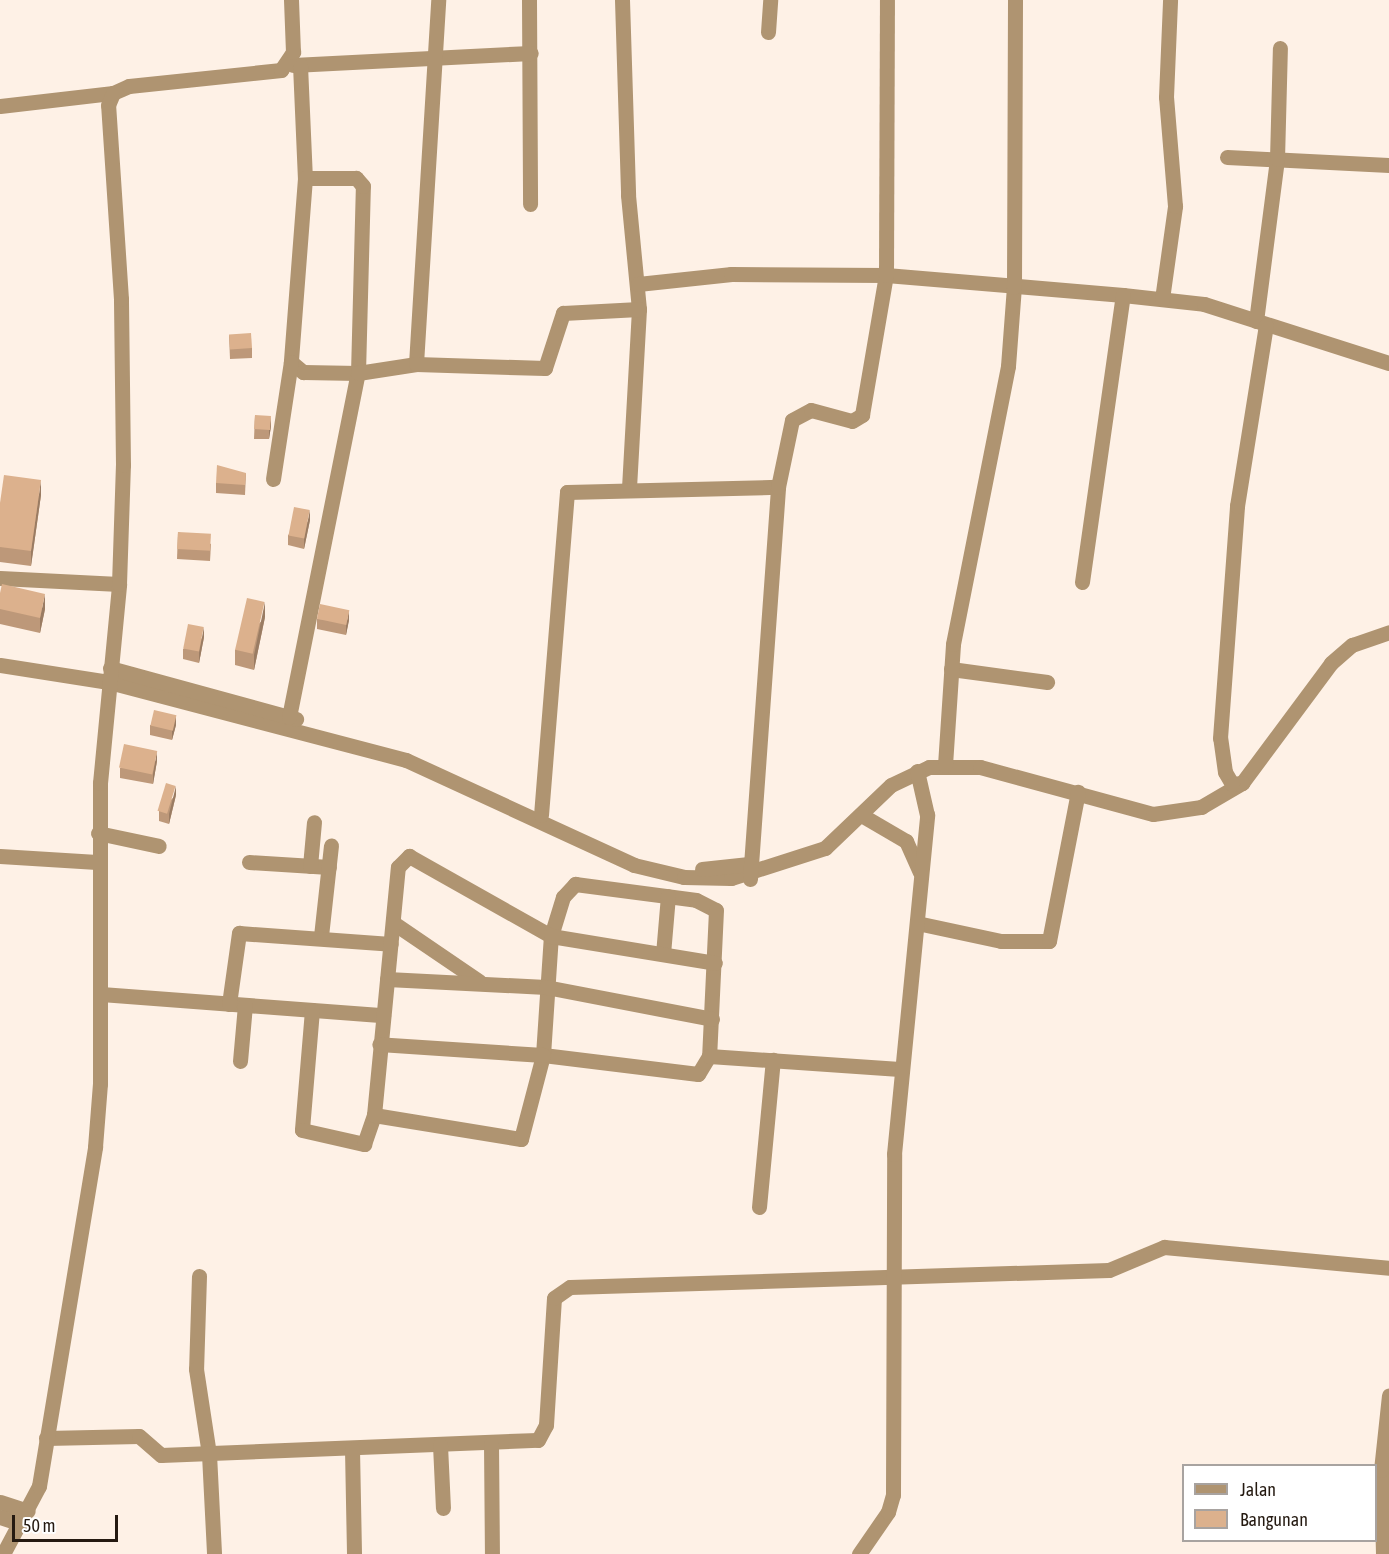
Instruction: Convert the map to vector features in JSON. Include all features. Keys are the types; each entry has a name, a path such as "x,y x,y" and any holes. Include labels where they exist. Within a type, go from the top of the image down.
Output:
{"street":[{"path":"273,479 291,362 305,178 293,65 291,0"},
{"path":"416,364 437,59 438,0"},
{"path":"530,0 530,204"},
{"path":"622,0 628,195 639,309 629,489"},
{"path":"768,32 770,0"},
{"path":"750,872 778,487 796,414 811,410 852,421 862,415 886,275 887,0"},
{"path":"945,765 951,669 996,444 1014,287 1015,0"},
{"path":"1162,299 1175,206 1166,97 1170,0"},
{"path":"1233,780 1220,738 1238,506 1261,323 1277,159 1280,48"},
{"path":"0,106 113,93 129,86 270,73 293,65 531,53"},
{"path":"3,1554 25,1517 39,1486 95,1147 101,994 98,833 119,584 123,352 106,117 113,93"},
{"path":"1227,157 1389,165"},
{"path":"289,717 358,373 363,186 356,178 305,178"},
{"path":"638,284 731,274 886,275 1162,299 1204,304 1389,363"},
{"path":"1082,582 1123,295"},
{"path":"291,362 303,372 358,373 416,364 545,368 563,313 639,309"},
{"path":"541,815 567,492 778,487"},
{"path":"0,578 119,584"},
{"path":"110,675 425,766 662,874 750,872 825,848 863,816 891,785 917,771 945,765 980,767 1171,815 1202,807 1233,780 1331,663 1352,645 1389,632"},
{"path":"0,664 110,675 289,717 391,748 650,863 693,869 750,872"},
{"path":"951,669 1047,682"},
{"path":"859,1554 888,1512 893,1496 894,1277 900,1069 927,815 917,771"},
{"path":"917,923 1001,940 1049,941 1078,792"},
{"path":"863,816 906,841 921,878"},
{"path":"310,866 314,822"},
{"path":"98,833 159,846"},
{"path":"321,936 331,846"},
{"path":"0,856 97,862"},
{"path":"312,1010 302,1130 364,1144 374,1115 379,1044 395,924 398,867 409,856 551,936 715,963"},
{"path":"249,862 329,867"},
{"path":"374,1115 521,1139 543,1055 551,936 563,897 575,884 696,900 716,910 709,1056 703,1070 693,1075 543,1055 379,1044"},
{"path":"663,954 668,896"},
{"path":"395,924 478,981"},
{"path":"229,1004 239,933 321,936 391,944"},
{"path":"387,979 478,981 546,987 712,1019"},
{"path":"101,994 383,1015"},
{"path":"240,1061 245,1005"},
{"path":"709,1056 900,1069"},
{"path":"759,1207 773,1060"},
{"path":"46,1438 139,1436 158,1454 491,1444 540,1438 546,1425 554,1298 562,1289 1116,1270 1164,1247 1389,1268"},
{"path":"200,1276 196,1369 209,1454 214,1554"},
{"path":"1383,1554 1382,1470 1389,1395"},
{"path":"491,1444 492,1554"},
{"path":"440,1445 443,1508"},
{"path":"352,1449 354,1554"},
{"path":"0,1502 25,1517"},
{"path":"0,1517 25,1517"}],"building":[{"path":"251,333 252,348 230,349 229,335"},
{"path":"255,415 271,416 270,430 254,429"},
{"path":"217,465 246,473 245,485 216,483"},
{"path":"4,475 41,480 31,551 0,547 0,503"},
{"path":"294,507 310,510 304,539 288,535"},
{"path":"178,532 211,534 210,551 177,549"},
{"path":"2,584 45,594 40,618 0,609"},
{"path":"247,598 265,602 253,654 235,650"},
{"path":"320,604 349,610 346,625 317,619"},
{"path":"188,624 204,627 199,652 183,649"},
{"path":"154,710 176,715 173,731 150,726"},
{"path":"124,744 157,751 152,775 119,767"},
{"path":"166,783 176,786 167,814 158,811"}]}
